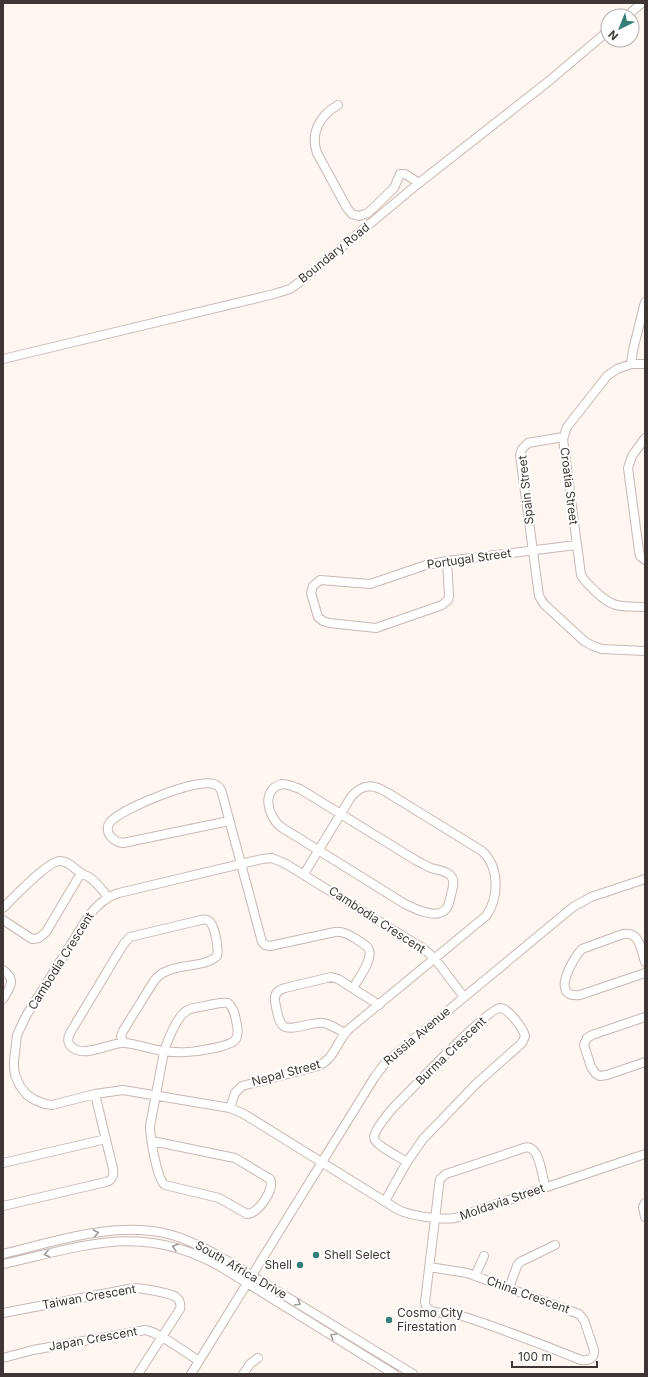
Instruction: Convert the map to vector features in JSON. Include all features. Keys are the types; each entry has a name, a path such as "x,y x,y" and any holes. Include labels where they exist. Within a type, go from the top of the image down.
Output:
{"street":[{"name":"Boundary Road","path":"3,359 287,290 301,281 600,39"},
{"path":"338,105 327,112 320,120 316,133 315,146 317,153 347,208 352,214 359,216 368,213 394,188 400,174 405,174 419,184"},
{"path":"631,364 645,302"},
{"name":"Croatia Street","path":"645,364 631,364 617,369 607,376 570,422 563,437 581,575 587,583 610,603 645,607"},
{"name":"Spain Street","path":"533,550 521,452 524,446 530,443 563,437"},
{"path":"645,438 632,456 628,468 639,551 642,558 645,560"},
{"name":"Portugal Street","path":"447,561 449,598 442,605 376,628 329,623 320,619 317,615 311,588 317,581 324,580 373,584 415,568 447,561 576,545"},
{"path":"533,550 540,599 584,641 589,645 598,648 645,651"},
{"path":"229,821 123,843 114,840 108,829 109,824 113,820 143,802 190,787 215,784 221,790 260,939 265,945 274,946 338,931 345,933 367,947 370,954 369,961 353,988"},
{"path":"282,784 293,786 341,814 427,866 448,874 452,878 453,884 446,909 442,913 437,914 415,909 386,893 276,822 271,815 268,800 271,791 274,788 282,784"},
{"name":"Nepal Street","path":"230,1108 235,1093 242,1086 322,1065 330,1058 345,1033 479,923 493,905 495,888 493,870 486,855 382,789 369,786 360,789 351,797 341,814"},
{"path":"304,874 315,848 341,814"},
{"name":"Cambodia Crescent","path":"322,1162 244,1114 230,1108 123,1090 95,1094 52,1105 40,1102 27,1095 20,1086 15,1075 14,1061 17,1035 26,1016 97,905 108,897 119,893 241,863 272,858 304,874 419,946 435,959 464,997"},
{"path":"3,908 32,880 59,861 66,862 97,882 108,897"},
{"path":"3,920 32,939 40,938 50,926 81,873"},
{"name":"Russia Avenue","path":"191,1374 382,1065 577,905 591,897 644,881"},
{"path":"123,1042 121,1036 123,1031 154,980 160,973 209,961 217,956 218,948 212,926 209,921 201,920 134,934 127,939 70,1033 68,1040 70,1046 80,1051 87,1051 123,1042 164,1051 179,1053 193,1052 233,1042 236,1039 238,1034 232,1007 228,1003 224,1002 187,1010 170,1034 164,1051 150,1126 152,1141 160,1179 162,1184 168,1186 219,1198 247,1214 258,1209 271,1187 272,1182 270,1179 235,1158 152,1141"},
{"path":"645,962 639,942 635,936 623,934 582,948 566,975 564,984 570,993 580,995 645,973"},
{"path":"3,970 9,975 12,982 3,999"},
{"path":"345,1033 321,1022 293,1029 285,1028 281,1025 279,1020 274,996 281,989 327,977 334,977 379,1005"},
{"name":"Burma Crescent","path":"385,1201 407,1162 423,1139 478,1083 522,1043 525,1036 522,1029 505,1009 501,1008 495,1010 467,1034 393,1108 383,1120 375,1135 376,1142 407,1162"},
{"path":"645,1017 592,1035 587,1038 584,1045 592,1070 600,1076 645,1062"},
{"path":"3,1206 110,1180 114,1173 95,1094"},
{"path":"3,1162 106,1140"},
{"name":"China Crescent","path":"429,1267 464,1272 576,1312 584,1320 594,1350 592,1357 587,1360 581,1360 457,1315 430,1310 426,1307 425,1302 434,1217 440,1179 444,1176 525,1148 532,1149 536,1154 545,1187"},
{"name":"Moldavia Street","path":"322,1162 407,1214 447,1219 455,1218 645,1154"},
{"path":"645,1203 643,1207 645,1217"},
{"name":"South Africa Drive","path":"3,1254 104,1231 143,1231 172,1235 193,1243 252,1275 413,1374"},
{"name":"South Africa Drive","path":"3,1264 103,1242 125,1240 172,1246 198,1255 394,1374"},
{"path":"509,1288 517,1266 520,1262 555,1245"},
{"path":"475,1276 484,1256"},
{"name":"Taiwan Crescent","path":"3,1313 127,1289 143,1288 174,1296 178,1299 180,1304 178,1312 162,1338"},
{"name":"Japan Crescent","path":"3,1358 33,1350 142,1330 149,1331 162,1338 199,1361"},
{"path":"138,1374 162,1338"},
{"path":"243,1374 250,1364 258,1358"}],"place":[{"name":"Shell Select","path":"316,1255"},
{"name":"Shell","path":"300,1265"},
{"name":"Cosmo City Firestation","path":"389,1320"}]}
